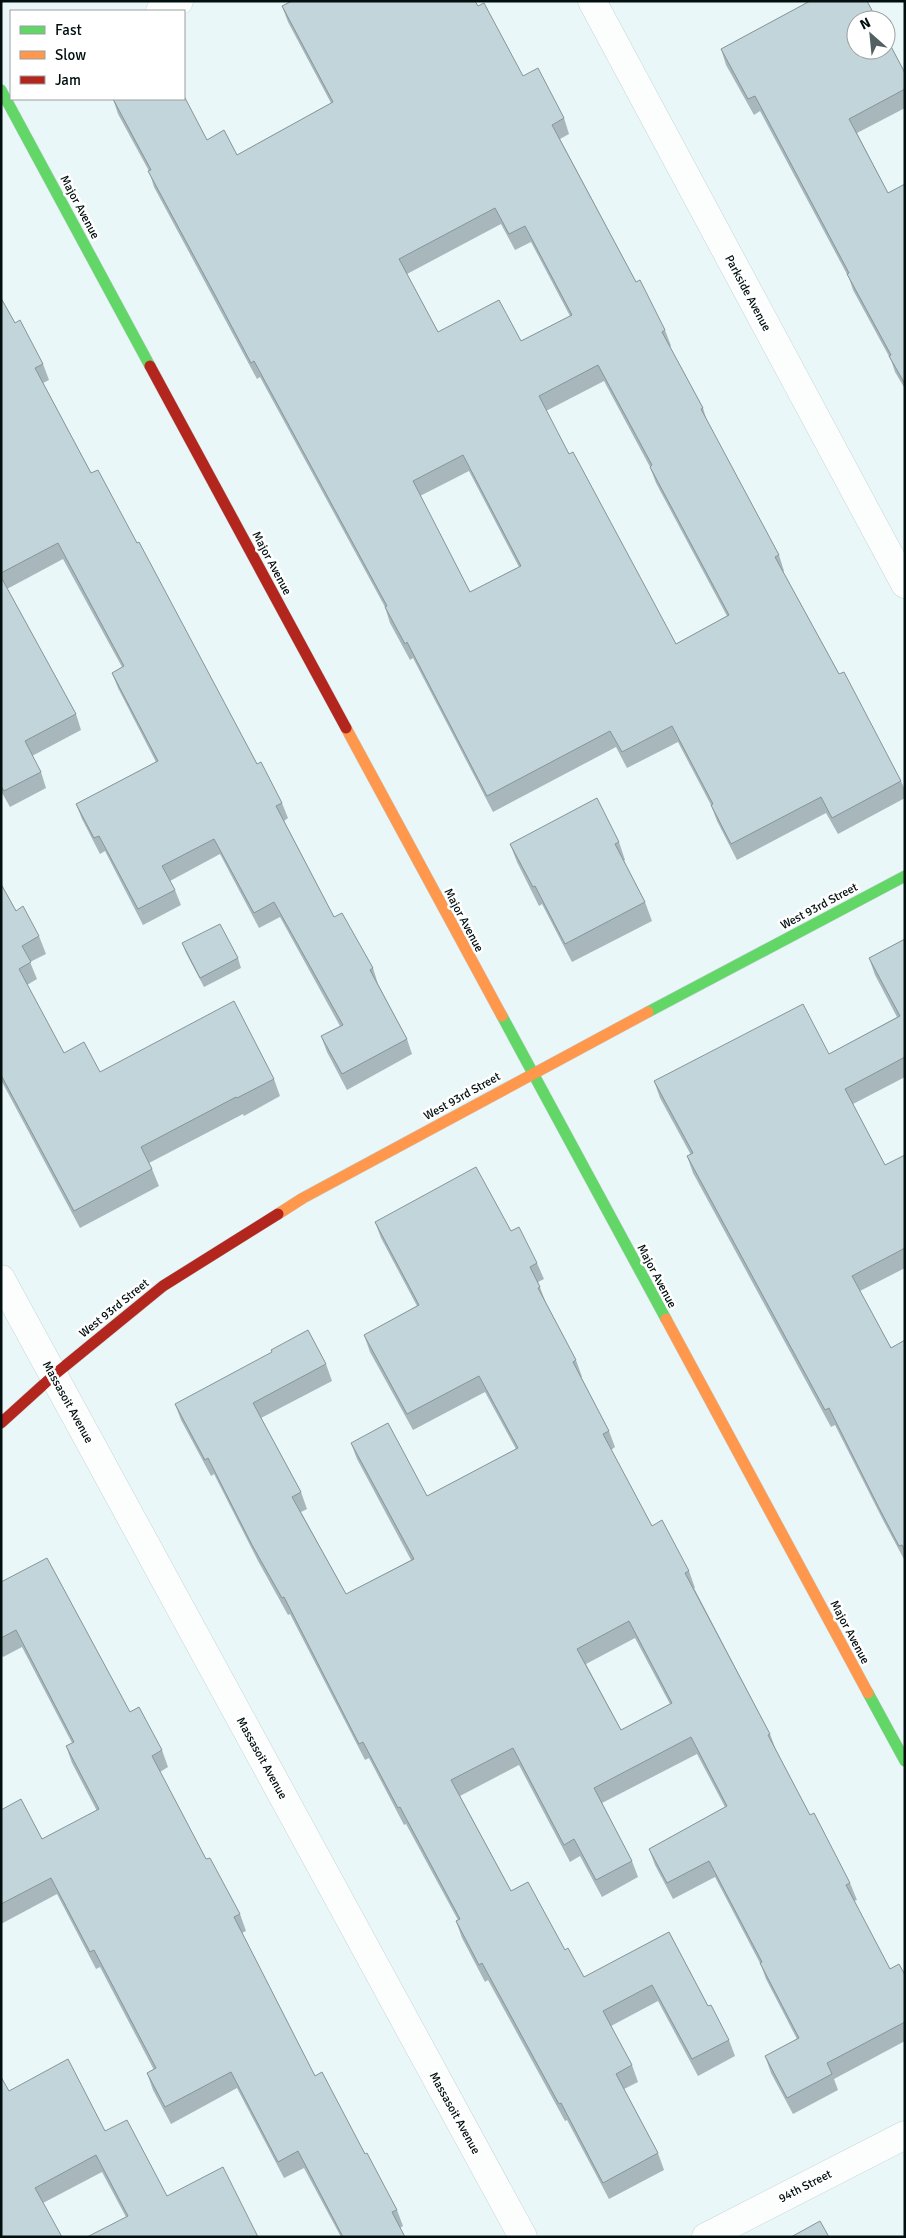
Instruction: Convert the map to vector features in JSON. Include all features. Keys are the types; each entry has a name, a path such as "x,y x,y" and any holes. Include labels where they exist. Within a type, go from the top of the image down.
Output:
{"street":[{"path":"162,10 179,1"},
{"name":"Parkside Avenue","path":"592,1 905,584"},
{"name":"Major Avenue","path":"4,92 532,1074 905,1761"},
{"name":"West 93rd Street","path":"1,1423 54,1375 163,1286 303,1198 905,876"},
{"name":"Massasoit Avenue","path":"1,1279 523,2237"},
{"name":"94th Street","path":"706,2237 905,2135"}],"building":[{"path":"292,1 475,1 478,6 484,3 523,76 538,68 564,118 552,125 636,282 640,280 665,330 662,332 779,555 775,557 839,674 844,672 901,781 832,818 821,797 731,844 711,805 713,804 672,726 622,752 610,731 487,796 407,642 405,644 385,607 387,606 254,361 251,363 148,171 151,170 114,100 185,100 185,98 207,140 224,130 237,155 333,102 282,6","holes":["495,208 509,234 525,226 572,315 521,341 499,300 438,332 399,259","598,365 729,615 676,644 573,452 569,454 539,396","463,455 521,566 470,592 413,481"]},
{"path":"810,1 867,1 872,10 846,10 846,60 896,60 896,56 905,73 905,89 849,119 888,193 905,184 905,384 847,274 849,273 755,96 748,99 721,49"},
{"path":"1,298 15,323 20,320 43,364 35,368 91,473 98,470 137,543 139,542 257,764 261,762 282,803 276,806 334,917 342,913 373,968 370,970 407,1039 342,1074 321,1036 343,1025 274,902 254,913 214,839 162,866 175,890 138,909 99,836 94,838 76,804 158,761 112,673 124,666 58,543 1,573"},
{"path":"1,577 76,714 25,741 41,772 4,791 1,786"},
{"path":"597,798 619,842 615,844 645,902 565,944 535,886 533,887 510,844"},
{"path":"1,884 16,911 23,906 39,936 22,946 31,962 19,969 64,1053 84,1042 100,1072 234,1001 274,1079 141,1147 152,1169 74,1211 1,1075"},
{"path":"220,924 238,958 200,978 182,943"},
{"path":"905,939 905,1057 845,1089 885,1165 905,1155 905,1248 852,1276 891,1348 905,1340 905,1551 902,1545 899,1546 829,1408 825,1410 687,1156 693,1153 654,1081 803,1004 829,1054 900,1016 869,958"},
{"path":"476,1167 511,1231 519,1227 537,1263 530,1267 540,1287 538,1288 576,1360 573,1362 609,1431 603,1434 652,1526 662,1520 689,1571 685,1573 770,1734 768,1735 810,1815 814,1813 850,1883 846,1885 890,1969 899,1964 905,1975 905,2022 827,2063 832,2074 787,2098 765,2056 799,2038 709,1861 667,1883 649,1849 727,1806 691,1737 594,1788 632,1861 596,1880 574,1839 564,1845 513,1748 451,1780 511,1891 528,1882 565,1950 568,1948 584,1977 669,1932 708,2006 711,2005 729,2040 692,2059 652,1985 603,2011 632,2065 616,2074 658,2153 603,2183 561,2103 559,2104 482,1963 479,1965 456,1921 460,1919 400,1807 398,1808 363,1742 359,1744 284,1597 282,1598 252,1545 208,1458 205,1460 175,1404 272,1352 271,1350 308,1330 326,1364 253,1403 301,1492 292,1497 346,1594 414,1559 351,1443 388,1423 427,1496 518,1448 479,1376 407,1414 364,1335 419,1305 375,1222","holes":["629,1621 672,1703 621,1730 577,1649"]},
{"path":"47,1558 130,1712 139,1707 162,1750 152,1756 206,1859 210,1858 240,1914 234,1917 315,2076 322,2072 397,2210 392,2212 405,2237 343,2237 298,2151 278,2162 231,2072 165,2107 147,2073 156,2068 94,1950 90,1952 51,1878 1,1904 1,1810 21,1799 42,1839 99,1809 66,1746 74,1742 16,1630 1,1638 1,1582"},
{"path":"68,2059 105,2131 127,2120 167,2196 223,2167 258,2237 87,2237 128,2216 96,2155 35,2188 62,2237 1,2237 1,2077 9,2091"},
{"path":"820,2221 829,2237 791,2237"}],"traffic: fast":[{"path":"1,90 150,366"},
{"path":"648,1012 905,876"},
{"path":"502,1016 666,1319"},
{"path":"868,1693 905,1761"}],"traffic: slow":[{"path":"346,728 502,1016"},
{"path":"278,1214 303,1198 648,1012"},
{"path":"666,1319 868,1693"}],"traffic: jam":[{"path":"150,366 346,728"},
{"path":"1,1423 54,1375 163,1286 278,1214"}]}
